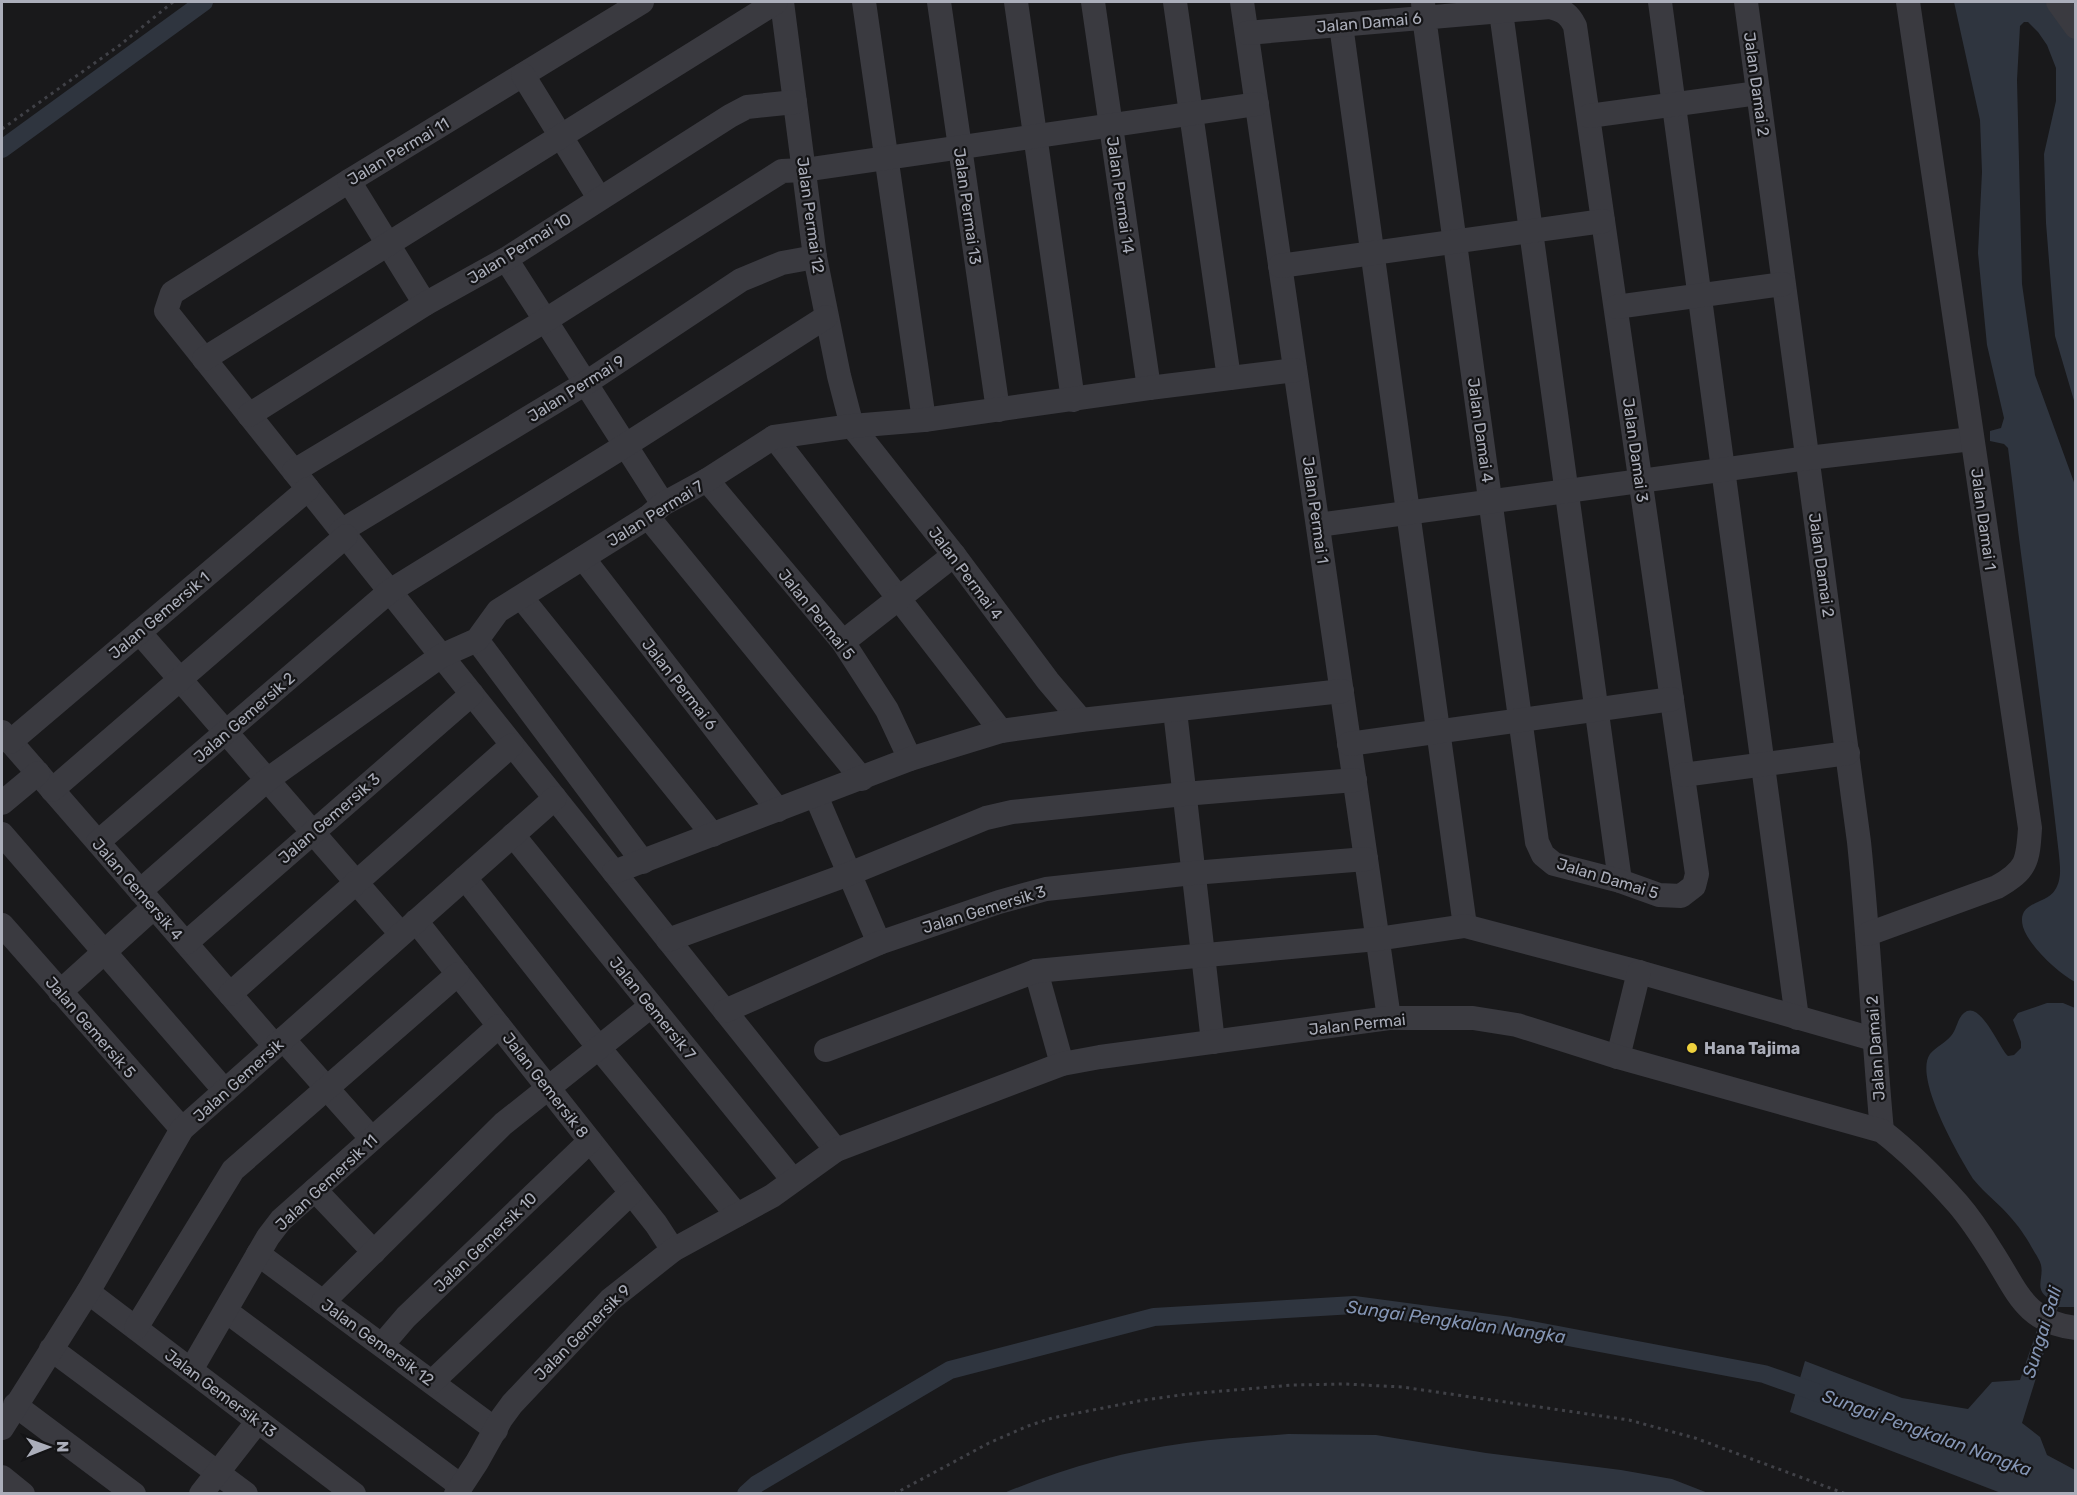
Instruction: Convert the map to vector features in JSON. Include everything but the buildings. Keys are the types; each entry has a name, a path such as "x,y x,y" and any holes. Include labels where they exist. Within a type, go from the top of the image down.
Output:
{"street":[{"name":"Jalan Permai 11","path":"204,359 166,311 172,293 349,181 642,2"},
{"path":"776,2 204,359 836,1150"},
{"name":"Jalan Permai 12","path":"782,2 815,257 839,376 852,426"},
{"path":"864,2 924,420"},
{"name":"Jalan Permai 13","path":"939,2 998,410"},
{"path":"1016,2 1073,400"},
{"name":"Jalan Permai 14","path":"1093,2 1149,388"},
{"path":"1175,2 1229,378"},
{"name":"Jalan Permai 1","path":"1242,2 1389,1018"},
{"path":"1660,2 1797,1018"},
{"name":"Jalan Damai 2","path":"1746,2 1782,284 1848,753 1868,934 1873,1039 1882,1131"},
{"name":"Jalan Damai 1","path":"1868,934 1997,887 2013,878 2024,866 2030,828 1908,2"},
{"path":"2058,2 2076,27"},
{"name":"Jalan Damai 6","path":"1247,33 1341,25 1423,9 1501,12 1550,7 1562,10"},
{"name":"Jalan Damai 4","path":"1423,9 1537,842"},
{"name":"Jalan Damai 3","path":"1562,10 1569,15 1575,26 1641,481 1697,874 1694,886 1688,892"},
{"path":"1501,12 1620,881"},
{"path":"1341,25 1465,926"},
{"path":"523,75 599,198"},
{"path":"1588,116 1758,93"},
{"name":"Jalan Permai 10","path":"249,415 425,304 506,259 599,198 747,107 795,102"},
{"name":"Jalan Gemersik 1","path":"6,737 139,632 301,480 546,320 782,171 804,170 960,148 1257,104"},
{"path":"349,181 425,304"},
{"path":"1280,266 1603,221"},
{"name":"Jalan Permai 9","path":"2,803 45,782 180,680 344,533 586,383 741,280 782,263 815,257"},
{"path":"506,259 626,445 655,511 862,778"},
{"path":"1616,307 1782,284"},
{"name":"Jalan Gemersik 2","path":"98,842 390,591 626,445 826,316"},
{"name":"Jalan Permai 7","path":"477,640 498,611 774,437 852,426 924,420 1295,370"},
{"name":"Jalan Permai 4","path":"852,426 1080,720"},
{"path":"774,437 1001,731"},
{"path":"1318,525 1723,469 1972,439"},
{"name":"Jalan Permai 5","path":"707,480 843,642 887,710 910,759"},
{"path":"843,642 954,555"},
{"name":"Jalan Permai 6","path":"583,558 778,810"},
{"path":"521,597 713,835"},
{"name":"Jalan Gemersik 8","path":"139,632 356,882 458,974 674,1250"},
{"path":"60,992 104,952 147,899 267,780 441,656 477,640 643,862"},
{"path":"614,872 910,759 1001,731 1342,691"},
{"name":"Jalan Gemersik 3","path":"186,943 472,694"},
{"path":"1350,744 1672,699"},
{"path":"1175,711 1213,1042"},
{"name":"Jalan Gemersik 4","path":"6,737 230,994 326,1087 372,1139"},
{"path":"230,994 512,745"},
{"path":"1683,775 1848,753"},
{"path":"668,940 849,874 986,818 1012,812 1184,794 1354,780"},
{"path":"816,796 879,943"},
{"name":"Jalan Gemersik","path":"2,1428 88,1292 182,1129 555,798"},
{"path":"2,834 225,1091"},
{"name":"Jalan Gemersik 7","path":"513,835 793,1180"},
{"name":"Jalan Damai 5","path":"1537,842 1543,855 1554,864 1620,881 1659,895 1681,896 1688,892"},
{"name":"Jalan Gemersik 3","path":"725,1011 879,943 999,902 1046,889 1193,873 1366,859"},
{"path":"465,878 599,1048 737,1215"},
{"name":"Jalan Gemersik 5","path":"2,925 182,1129"},
{"path":"826,1050 1036,971 1377,939 1465,926 1639,972 1873,1039"},
{"path":"1036,971 1062,1064"},
{"path":"1618,1057 1639,972"},
{"path":"136,1328 232,1170 458,974"},
{"path":"323,1302 503,1124 651,1006"},
{"name":"Jalan Permai","path":"836,1150 1062,1064 1389,1018 1473,1018 1517,1025 1618,1057 1882,1131"},
{"name":"Jalan Gemersik 11","path":"191,1370 258,1254 281,1220 499,1026"},
{"path":"1882,1131 1958,1204 1992,1252 2015,1292 2034,1314 2068,1327"},
{"name":"Jalan Gemersik 10","path":"382,1345 405,1317 590,1141"},
{"name":"Jalan Gemersik 9","path":"459,1490 512,1404 610,1300 674,1250 772,1196 836,1150"},
{"path":"315,1190 374,1252"},
{"path":"432,1382 631,1193"},
{"name":"Jalan Gemersik 12","path":"258,1254 496,1431"},
{"name":"Jalan Gemersik 13","path":"88,1292 354,1494"},
{"path":"226,1311 459,1490"},
{"path":"51,1349 246,1494"},
{"path":"15,1405 134,1494"},
{"path":"201,1494 258,1421"},
{"path":"2,1477 23,1494"}],"path":[{"path":"2,129 120,45 173,2"},
{"path":"894,1494 989,1443 1052,1418 1188,1394 1345,1383 1402,1387 1629,1420 1695,1438 1846,1494"}],"water":[{"path":"1954,2 2050,2 2075,37 2075,404 2055,336 2046,223 2044,154 2056,101 2056,68 2047,45 2028,22 2020,26 2017,80 2022,284 2035,375 2075,485 2075,982 2045,958 2031,942 2023,927 2022,919 2028,908 2051,895 2055,890 2060,877 2060,864 2008,448 2004,444 1990,441 1990,431 2001,428 2004,418 1987,345 1978,253 1982,172 1980,120"},
{"name":"Sungai Gali","path":"2047,1003 2063,1003 2075,1008 2075,1307 2058,1307 2022,1423 2040,1437 2047,1455 2075,1470 2075,1493 2001,1493 1790,1412 1805,1361 1902,1398 1968,1409 1992,1382 2020,1380 2048,1298 2040,1287 2041,1265 2019,1227 1974,1180 1949,1137 1933,1099 1926,1065 1930,1054 1951,1036 1962,1015 1970,1011 1983,1018 2008,1056 2014,1055 2021,1048 2021,1042 2013,1020 2018,1013"},
{"path":"1288,1434 1376,1435 1486,1453 1621,1470 1672,1479 1708,1493 1004,1493 1071,1469 1163,1446"}],"waterway":[{"path":"2,149 204,2"},
{"name":"Sungai Pengkalan Nangka","path":"746,1494 757,1484 950,1370 1154,1317 1354,1305 1510,1326 1764,1374 1821,1394"}],"place":[{"name":"Hana Tajima","path":"1692,1048"}]}
